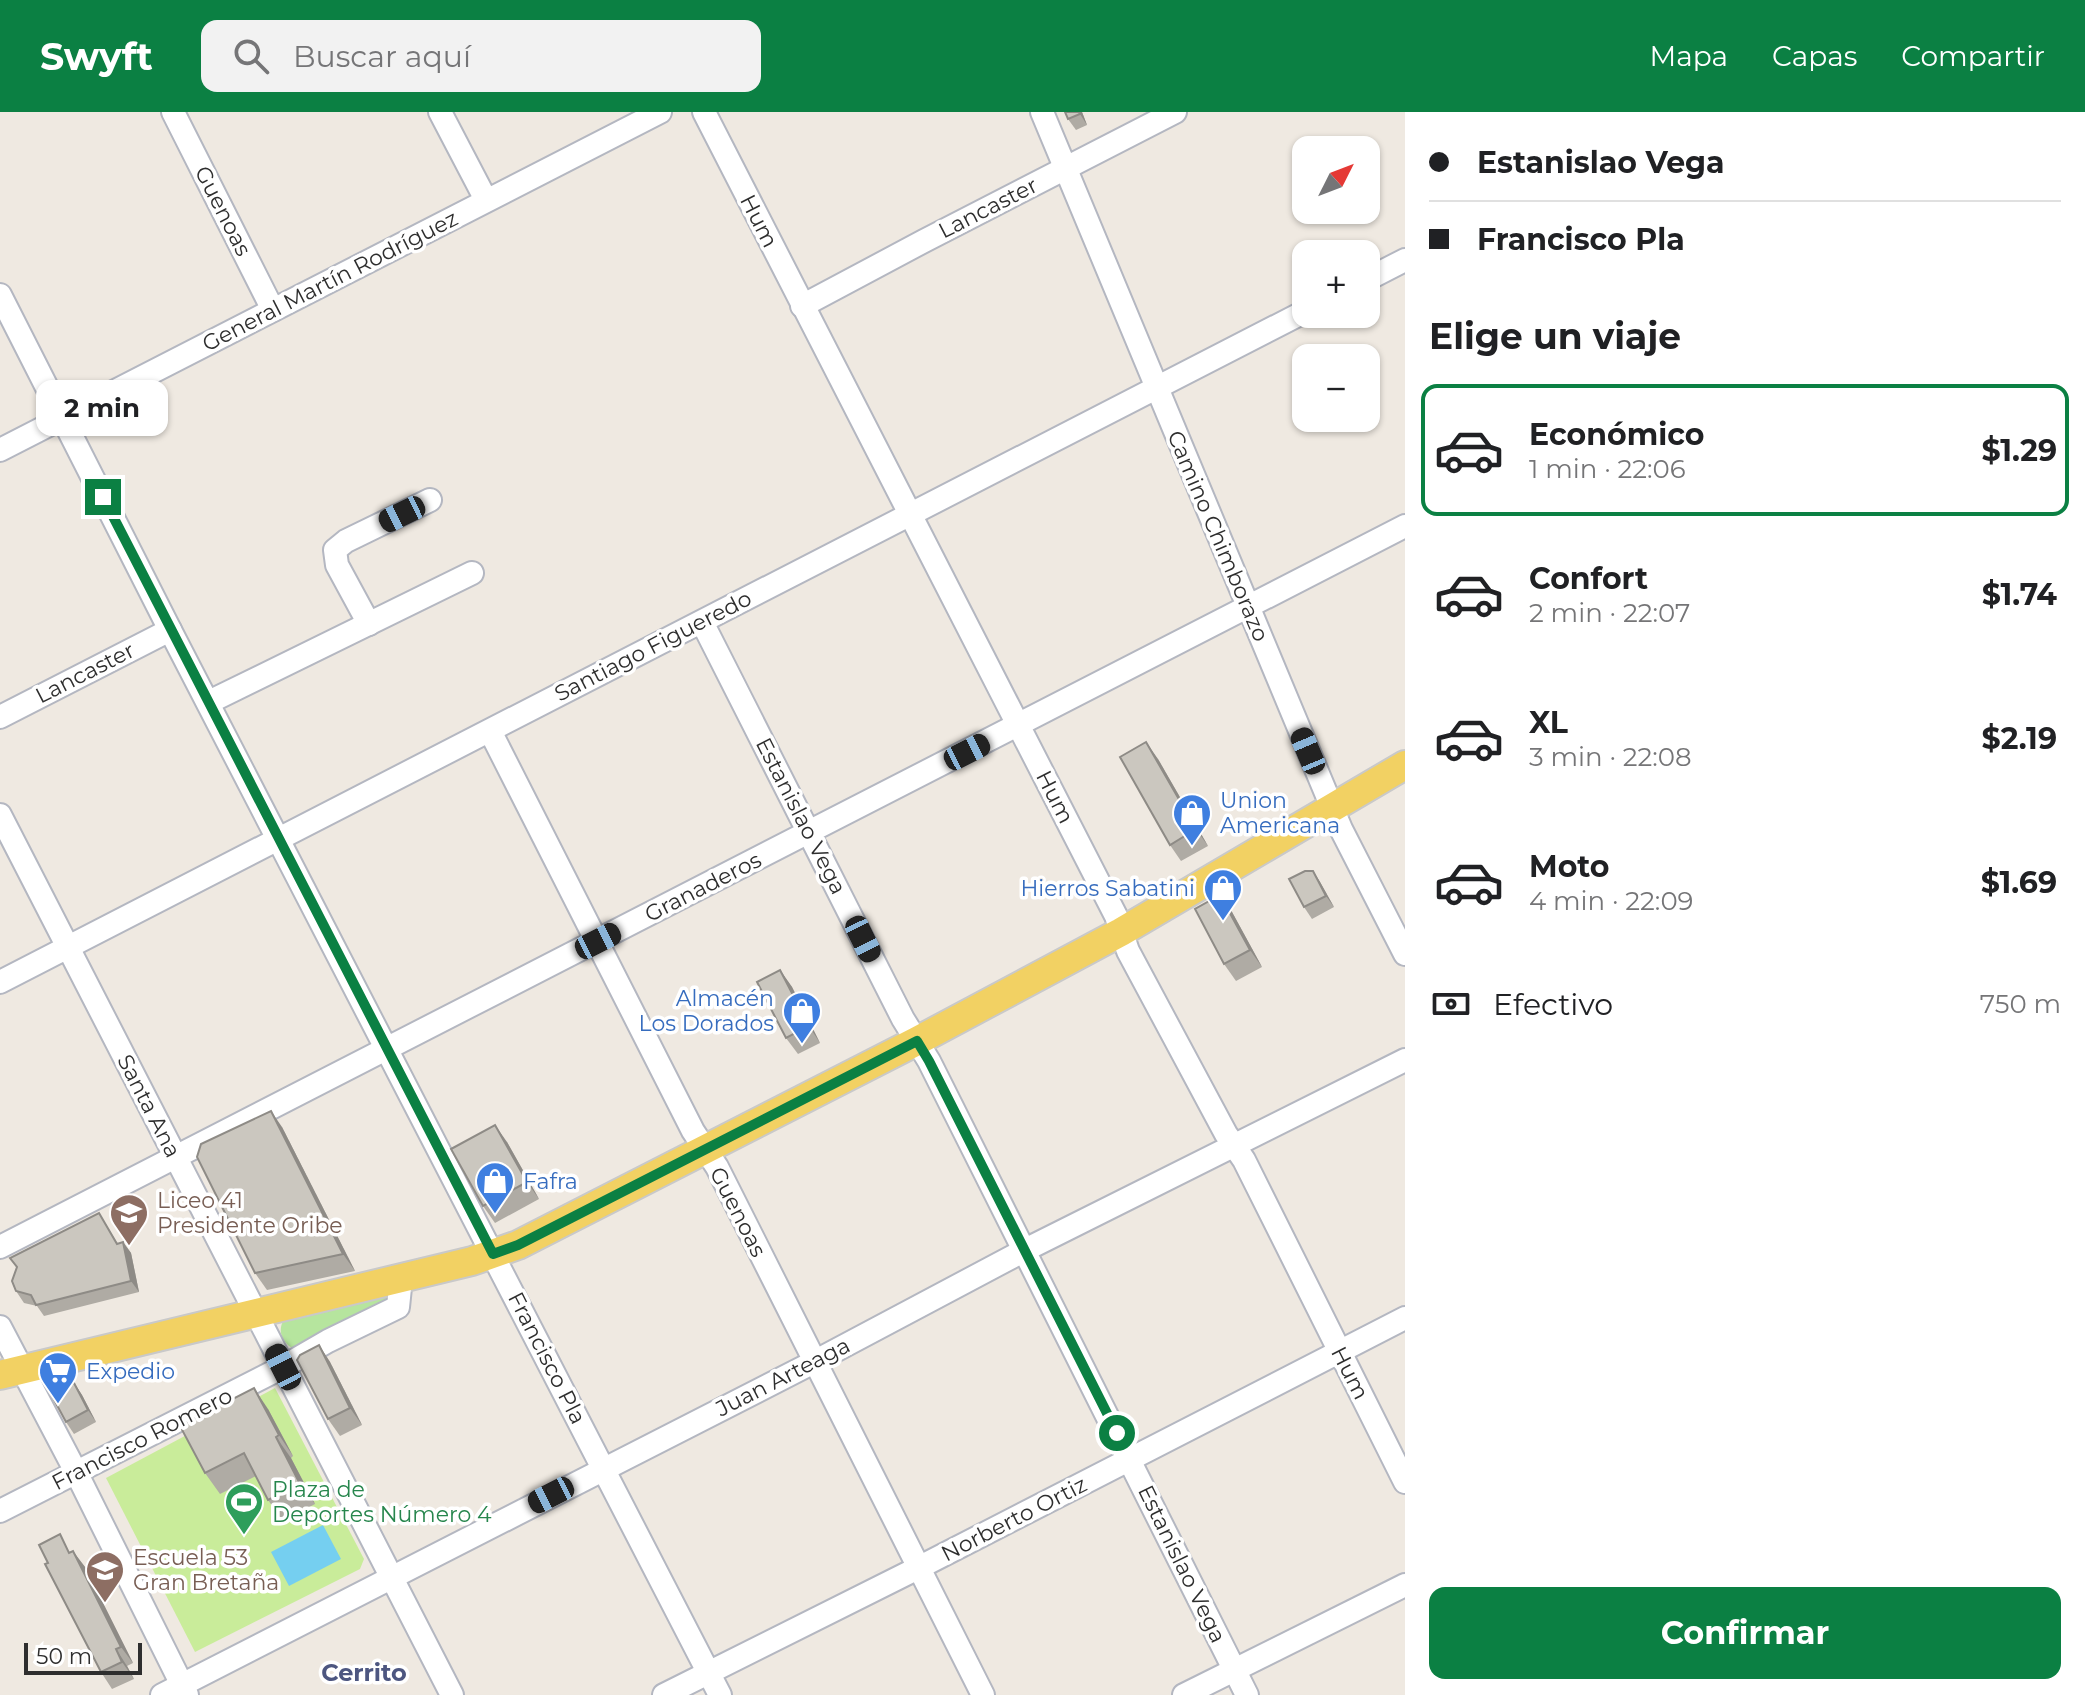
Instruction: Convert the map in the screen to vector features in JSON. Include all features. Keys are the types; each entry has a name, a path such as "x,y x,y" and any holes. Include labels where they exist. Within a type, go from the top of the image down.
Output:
{"main road":[{"path":"11,1372 401,1278 518,1245 917,1041 1121,932 1405,765"}],"street":[{"name":"Guenoas","path":"173,112 273,310"},
{"path":"440,112 486,200"},
{"name":"General Martín Rodríguez","path":"0,450 660,112"},
{"name":"Hum","path":"704,112 1020,726 1116,916 1128,951 1244,1160 1405,1482"},
{"name":"Camino Chimborazo","path":"1042,112 1332,809 1405,954"},
{"name":"Lancaster","path":"802,306 1175,112"},
{"path":"1380,273 1405,260"},
{"name":"Francisco Pla","path":"0,295 720,1695"},
{"name":"Santiago Figueredo","path":"0,982 1292,318"},
{"path":"369,624 337,565 335,550 346,541 430,500"},
{"name":"Granaderos","path":"0,1247 1405,526"},
{"path":"209,702 472,573"},
{"name":"Estanislao Vega","path":"702,622 903,1019 929,1061 1025,1250 1247,1695"},
{"name":"Lancaster","path":"0,717 170,630"},
{"name":"Guenoas","path":"490,731 693,1131 717,1167 983,1695"},
{"name":"Santa Ana","path":"0,815 452,1695"},
{"name":"Juan Arteaga","path":"177,1692 392,1576 814,1362 1025,1250 1405,1060"},
{"name":"Francisco Romero","path":"0,1511 398,1307 401,1278"},
{"name":"Norberto Ortiz","path":"664,1695 1405,1318"},
{"path":"0,1327 11,1372 76,1472 177,1692"},
{"path":"1184,1695 1405,1585"}],"green space":[{"path":"387,1294 390,1299 297,1348 292,1348 283,1339 281,1328 284,1320"},
{"name":"Plaza de Deportes Número 4","path":"275,1388 364,1559 360,1569 195,1652 106,1478"}],"water":[{"path":"323,1525 341,1559 289,1586 271,1552"}],"building":[{"path":"1065,112 1079,112 1080,114 1068,119"},
{"path":"1146,742 1196,829 1170,845 1120,757"},
{"path":"1305,871 1313,871 1326,896 1304,907 1289,879"},
{"path":"1220,895 1250,950 1224,964 1195,909"},
{"path":"780,970 809,1026 786,1038 757,982"},
{"path":"271,1111 343,1254 255,1273 197,1157 201,1144"},
{"path":"495,1125 527,1182 483,1206 451,1149"},
{"path":"99,1213 117,1244 123,1242 131,1281 36,1305 31,1295 16,1291 12,1281 17,1267 10,1258"},
{"path":"319,1345 350,1408 328,1419 297,1360 300,1355"},
{"path":"74,1383 88,1410 66,1422 51,1394 53,1386"},
{"path":"254,1388 300,1484 268,1500 244,1453 205,1473 180,1426"},
{"path":"60,1534 69,1553 73,1551 121,1647 116,1649 122,1662 101,1672 45,1564 48,1563 39,1545"}],"place":[{"name":"Union Americana","path":"1192,847"},
{"name":"Hierros Sabatini","path":"1223,922"},
{"name":"Almacén Los Dorados","path":"802,1045"},
{"name":"Fafra","path":"495,1215"},
{"name":"Liceo 41 Presidente Oribe","path":"129,1247"},
{"name":"Expedio","path":"58,1405"},
{"name":"Plaza de Deportes Número 4","path":"244,1536"},
{"name":"Escuela 53 Gran Bretaña","path":"105,1604"}],"district":[{"name":"Cerrito","path":"364,1672"}],"route":[{"path":"103,497 493,1254 518,1245 917,1041 1117,1433"}]}
